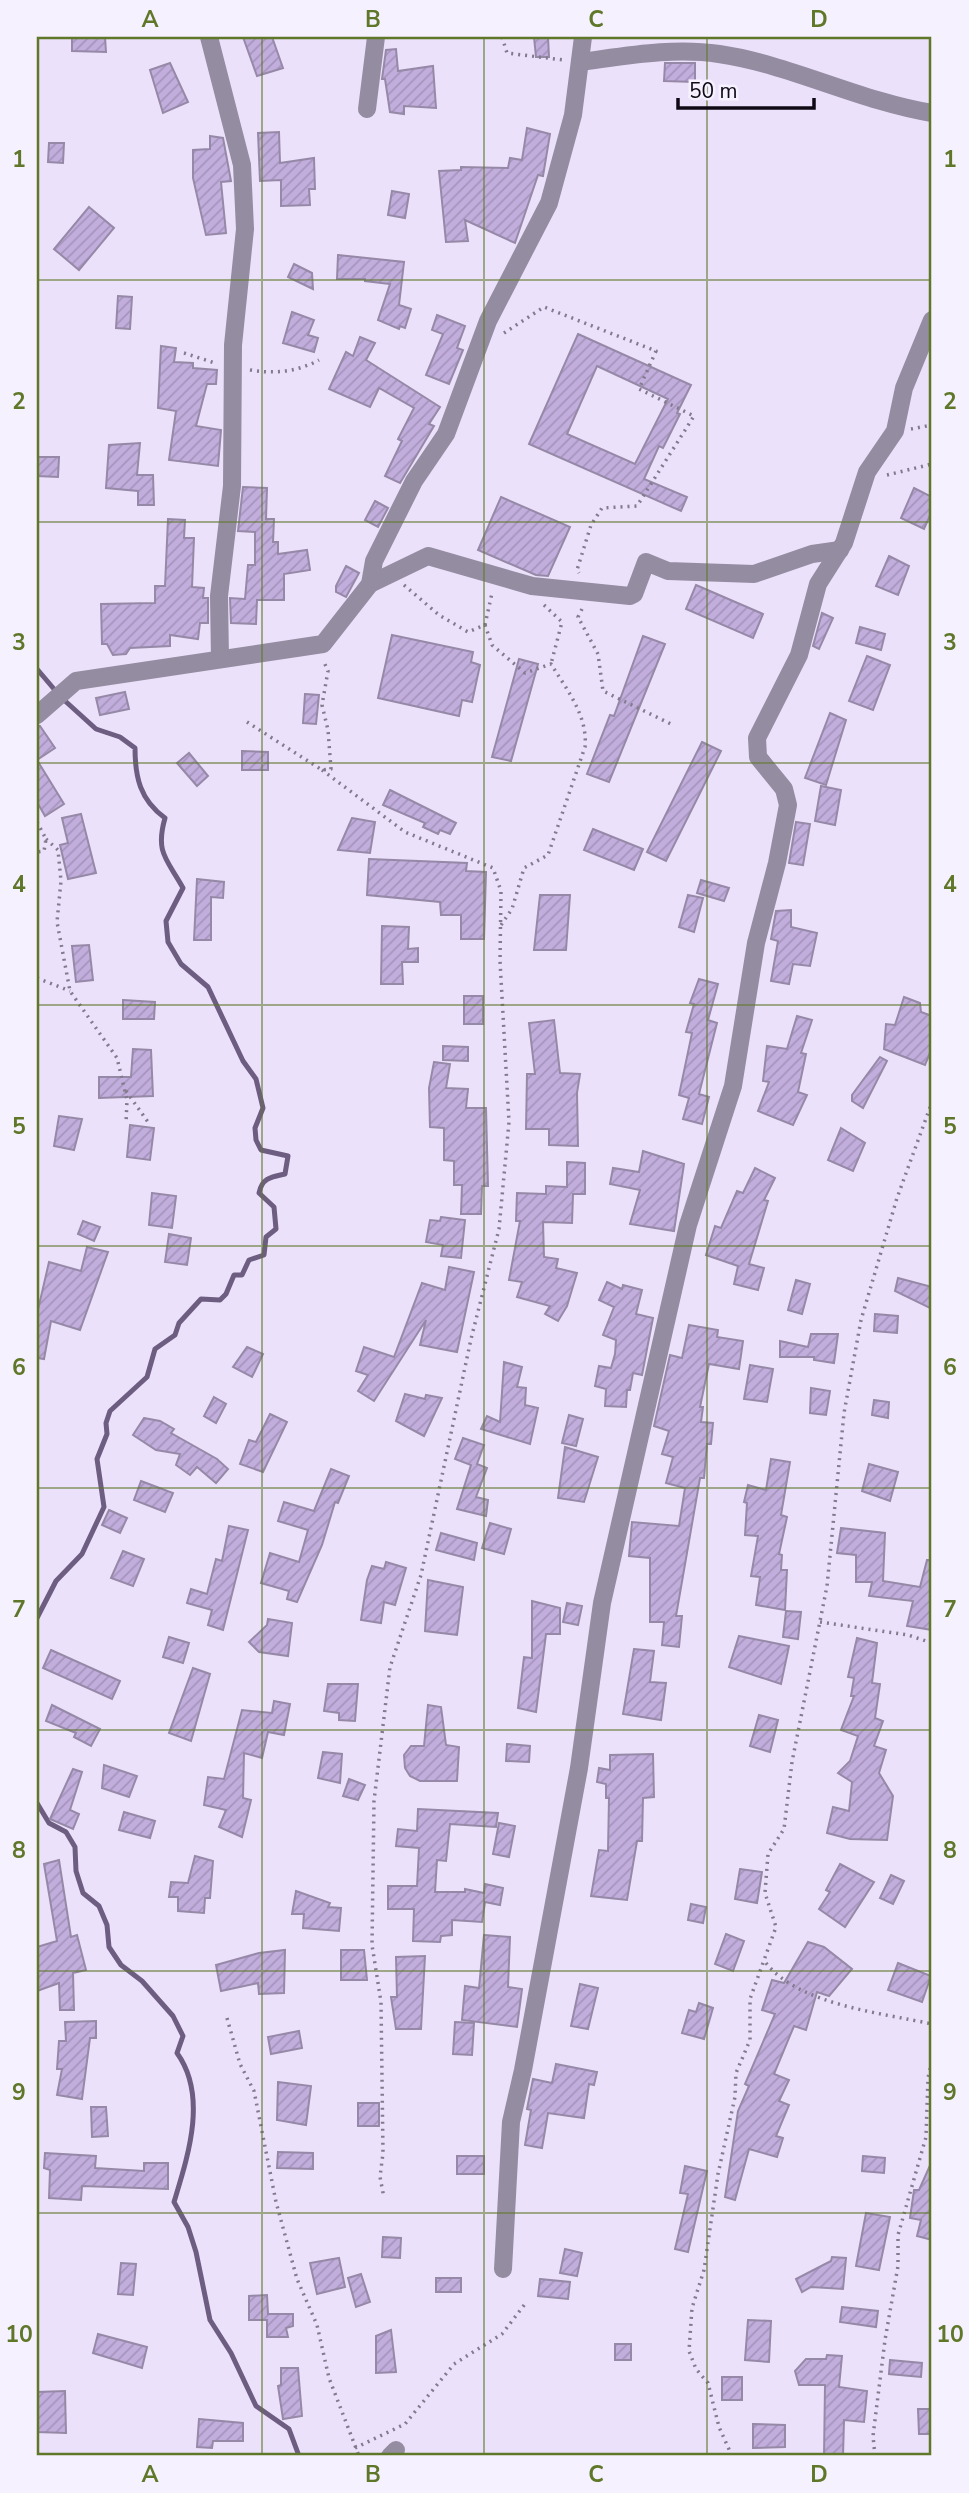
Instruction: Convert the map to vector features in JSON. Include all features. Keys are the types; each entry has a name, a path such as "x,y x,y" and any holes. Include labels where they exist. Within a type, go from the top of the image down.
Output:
{"street":[{"path":"209,37 242,165 245,229 233,345 232,486 222,558 218,615 220,659"},
{"path":"367,109 376,37"},
{"path":"370,584 374,561 414,481 446,434 488,321 549,203 573,115 583,37"},
{"path":"580,62 676,51 722,54 846,92 932,113"},
{"path":"503,2269 511,2122 579,1768 602,1603 688,1225 733,1086 756,943 777,863 788,805 784,789 758,758 757,738 800,655 818,584 841,550 863,480 895,431 904,388 932,320"},
{"path":"37,715 69,684 76,681 319,646 370,584 428,556 533,586 632,596 646,562 668,571 754,574 812,554 841,550"}],"path":[{"path":"502,37 507,53 580,62"},
{"path":"478,349 544,307 656,351 639,389 694,416 637,506 602,508 591,525 577,570 592,592 578,617 598,654 603,691 673,725"},
{"path":"863,480 932,464"},
{"path":"389,573 439,615 468,632 485,625"},
{"path":"496,574 485,625 492,645 525,673 551,664"},
{"path":"500,926 512,909 524,868 548,855 585,747 586,733 576,704 551,664 562,622 536,598 533,586"},
{"path":"319,646 328,671 322,705 328,730 331,769 322,770"},
{"path":"247,722 322,770 405,832 493,868 501,891 500,926 509,1122 499,1229 471,1339 421,1575 390,1667 374,1801 372,1945 381,2002 383,2153 380,2177 384,2198"},
{"path":"37,822 46,839 58,850 61,881 57,922 70,991 117,1058 125,1089 126,1124"},
{"path":"37,852 44,851 46,839"},
{"path":"37,978 70,991"},
{"path":"125,1089 148,1122"},
{"path":"732,2456 719,2427 708,2383 696,2369 689,2351 692,2308 704,2270 718,2174 735,2098 736,2073 750,2040 750,1999 766,1963 777,1923 765,1893 768,1854 784,1829 792,1762 827,1586 844,1413 861,1320 897,1198 932,1102"},
{"path":"820,1622 908,1635 932,1643"},
{"path":"766,1963 778,1978 837,2004 932,2024"},
{"path":"227,2018 240,2064 254,2091 276,2202 297,2279 317,2325 329,2378 359,2456"},
{"path":"875,2456 873,2436 898,2266 898,2235 926,2137 928,2078 932,2061"},
{"path":"355,2448 405,2424 454,2364 502,2334 525,2304"}],"building":[{"path":"72,37 105,37 106,52 72,51"},
{"path":"243,37 272,37 283,68 257,76"},
{"path":"534,37 548,37 549,57 536,57"},
{"path":"396,49 398,71 433,66 436,108 404,106 404,114 390,112 385,79 382,79 386,50"},
{"path":"170,63 188,102 163,113 150,70"},
{"path":"665,63 695,63 695,82 664,81"},
{"path":"527,128 550,134 543,176 538,175 515,243 465,220 468,241 446,242 439,171 461,170 461,167 508,168 510,158 522,160"},
{"path":"279,132 280,163 314,158 315,189 309,189 310,205 281,206 281,180 260,181 258,133"},
{"path":"210,136 223,138 231,181 221,182 226,233 206,235 193,178 193,150 210,149"},
{"path":"49,143 64,143 63,163 48,162"},
{"path":"392,191 409,194 405,218 388,215"},
{"path":"89,207 114,228 79,270 54,249"},
{"path":"338,255 404,262 399,305 411,309 405,328 400,326 399,329 378,320 390,284 365,279 337,279"},
{"path":"294,264 312,273 313,289 288,277"},
{"path":"118,296 132,297 130,329 116,328"},
{"path":"292,312 314,320 308,335 318,338 314,352 283,343"},
{"path":"437,315 465,326 457,348 463,350 449,384 426,375 443,334 432,330"},
{"path":"578,334 691,385 663,448 659,446 644,479 687,497 681,511 529,444","holes":["597,366 668,399 635,464 567,434"]},
{"path":"360,337 375,343 366,360 440,407 429,424 434,426 400,483 385,476 402,441 398,439 414,408 379,388 370,407 329,389 346,352 353,356"},
{"path":"161,346 176,348 174,362 193,363 193,368 217,370 216,384 207,384 196,426 221,430 218,466 169,460 176,411 158,408"},
{"path":"140,443 137,475 153,475 154,505 138,505 138,491 106,488 109,445"},
{"path":"37,457 59,457 58,477 37,476"},
{"path":"243,487 267,488 266,519 274,519 273,542 278,542 278,554 307,550 310,570 284,574 284,600 257,600 256,624 231,623 230,598 245,599 248,565 255,565 255,532 238,531"},
{"path":"914,488 932,497 932,511 924,529 901,518"},
{"path":"501,497 570,527 548,576 536,575 478,550"},
{"path":"375,501 388,508 378,527 365,520"},
{"path":"168,519 185,520 184,538 194,538 192,587 204,588 203,598 208,598 208,623 200,623 198,639 170,635 170,646 130,648 126,654 113,655 107,644 102,644 101,604 155,603 155,586 165,586"},
{"path":"889,556 909,566 898,595 876,586"},
{"path":"346,566 359,573 346,597 336,592 336,586"},
{"path":"696,585 763,614 753,638 686,609"},
{"path":"822,613 833,618 819,649 813,646"},
{"path":"860,627 885,634 881,650 856,643"},
{"path":"392,635 473,652 471,662 480,665 472,702 462,700 459,716 378,698"},
{"path":"643,636 665,644 609,782 587,774 610,715 614,716"},
{"path":"867,656 890,665 873,710 849,701"},
{"path":"519,659 538,664 511,761 492,757"},
{"path":"125,692 129,709 100,715 96,698"},
{"path":"305,694 319,695 316,724 303,723"},
{"path":"830,713 846,720 826,785 805,778"},
{"path":"37,726 40,726 55,748 37,760"},
{"path":"702,742 721,751 666,861 647,852"},
{"path":"242,751 268,752 268,770 242,770"},
{"path":"189,753 208,776 197,786 177,763"},
{"path":"37,760 64,804 45,816 37,802"},
{"path":"821,786 841,790 835,825 815,821"},
{"path":"390,790 456,823 450,834 440,830 438,834 423,827 425,823 383,805"},
{"path":"81,814 96,873 68,879 60,845 68,843 62,818"},
{"path":"352,818 375,822 370,853 338,850"},
{"path":"796,822 810,824 803,865 789,863"},
{"path":"593,829 643,849 634,870 584,850"},
{"path":"369,859 467,863 466,871 486,872 484,939 461,939 461,915 441,915 440,902 367,895"},
{"path":"197,879 224,882 223,898 211,897 211,940 194,940"},
{"path":"701,880 729,888 724,901 697,893"},
{"path":"540,895 570,895 566,950 534,950"},
{"path":"688,895 703,898 694,932 679,927"},
{"path":"791,910 791,927 817,933 810,966 793,964 789,984 771,981 778,941 771,939 776,911"},
{"path":"382,926 409,927 408,949 418,948 418,962 402,962 403,984 381,984"},
{"path":"89,945 93,980 76,982 72,946"},
{"path":"699,979 718,984 708,1020 717,1023 699,1094 709,1097 702,1124 683,1119 689,1098 679,1095 692,1033 686,1032 694,1004 690,1003"},
{"path":"464,996 483,996 483,1024 464,1024"},
{"path":"904,997 920,1003 921,1012 932,1016 932,1048 925,1065 884,1049 886,1024 895,1025"},
{"path":"123,1000 155,1002 154,1019 123,1019"},
{"path":"797,1016 812,1020 801,1053 806,1054 798,1092 807,1095 793,1125 758,1111 769,1082 763,1081 767,1046 787,1049"},
{"path":"554,1020 560,1073 580,1074 577,1093 578,1146 549,1145 549,1129 526,1129 527,1074 535,1074 529,1023"},
{"path":"443,1046 468,1047 468,1061 443,1060"},
{"path":"133,1049 151,1050 153,1096 99,1098 99,1077 131,1077"},
{"path":"880,1057 887,1061 863,1108 852,1101 852,1095"},
{"path":"434,1062 450,1064 446,1088 468,1089 466,1108 486,1108 488,1186 482,1186 481,1214 461,1214 462,1185 454,1185 454,1161 444,1160 444,1128 430,1127 429,1088"},
{"path":"59,1116 82,1119 74,1150 54,1146"},
{"path":"130,1125 154,1128 150,1160 127,1157"},
{"path":"841,1128 865,1143 853,1171 828,1160"},
{"path":"643,1151 684,1164 674,1231 630,1224 640,1190 610,1184 613,1168 639,1172"},
{"path":"567,1162 585,1163 585,1194 573,1194 572,1223 543,1222 544,1257 558,1259 556,1268 577,1273 567,1306 558,1321 545,1314 550,1306 517,1297 522,1282 509,1280 520,1221 516,1221 517,1193 546,1194 546,1186 567,1187"},
{"path":"755,1168 775,1178 764,1200 768,1201 749,1264 764,1268 758,1290 734,1284 738,1266 706,1255 715,1226 721,1228 737,1191 743,1193"},
{"path":"152,1193 176,1196 172,1228 149,1225"},
{"path":"441,1217 465,1220 461,1258 441,1256 443,1245 426,1242 430,1220 440,1221"},
{"path":"83,1221 100,1227 94,1241 78,1234"},
{"path":"169,1234 191,1238 187,1265 165,1262"},
{"path":"87,1247 108,1252 80,1330 51,1321 44,1359 37,1358 37,1314 49,1262 81,1271"},
{"path":"449,1267 474,1272 457,1352 420,1345 426,1320 374,1401 358,1391 368,1375 356,1371 364,1347 394,1357 422,1283 445,1290"},
{"path":"898,1278 932,1287 932,1309 895,1291"},
{"path":"796,1280 810,1284 802,1314 788,1310"},
{"path":"607,1282 622,1289 623,1285 642,1290 636,1314 653,1318 642,1375 633,1373 630,1390 627,1390 626,1407 605,1406 606,1389 595,1386 599,1366 611,1368 615,1354 616,1340 603,1335 614,1307 599,1300"},
{"path":"875,1314 898,1316 897,1333 874,1331"},
{"path":"689,1325 718,1330 717,1337 743,1341 739,1369 709,1364 700,1407 703,1407 701,1422 713,1423 711,1444 707,1444 704,1478 700,1478 676,1616 682,1616 679,1647 662,1645 664,1622 650,1622 650,1558 629,1556 632,1522 679,1526 685,1488 666,1483 673,1457 662,1454 669,1431 654,1426 670,1355 682,1358"},
{"path":"811,1334 838,1334 834,1363 814,1360 814,1357 780,1357 780,1341 808,1347"},
{"path":"247,1347 263,1354 252,1377 233,1367"},
{"path":"504,1362 522,1367 517,1387 526,1388 525,1405 538,1408 530,1444 481,1429 487,1416 500,1422"},
{"path":"750,1365 773,1369 767,1402 744,1399"},
{"path":"811,1388 830,1391 826,1415 810,1413"},
{"path":"405,1394 425,1399 426,1395 442,1398 424,1436 396,1421"},
{"path":"214,1397 226,1404 216,1423 204,1416"},
{"path":"874,1400 889,1402 888,1418 872,1415"},
{"path":"270,1414 287,1422 263,1472 240,1464 249,1440 256,1442"},
{"path":"569,1415 583,1419 576,1446 562,1443"},
{"path":"144,1418 160,1421 174,1429 171,1433 217,1459 228,1469 216,1483 197,1467 190,1475 176,1465 180,1454 156,1450 133,1435"},
{"path":"463,1438 484,1445 477,1464 487,1468 476,1497 488,1500 486,1516 457,1509 471,1465 455,1459"},
{"path":"565,1447 598,1457 584,1502 558,1498"},
{"path":"771,1459 790,1462 781,1515 787,1517 779,1554 782,1555 781,1570 787,1570 785,1610 756,1605 760,1577 751,1576 758,1536 745,1535 747,1503 744,1502 748,1485 766,1490"},
{"path":"869,1464 898,1472 890,1501 862,1491"},
{"path":"331,1469 349,1476 338,1503 335,1502 322,1545 297,1602 287,1599 289,1591 261,1583 270,1553 299,1562 308,1530 278,1521 284,1502 314,1511"},
{"path":"141,1481 173,1493 165,1512 134,1500"},
{"path":"109,1510 127,1518 120,1533 102,1525"},
{"path":"490,1523 511,1529 504,1554 482,1548"},
{"path":"229,1526 248,1530 223,1630 208,1625 212,1610 187,1603 191,1589 207,1594 216,1559 222,1561"},
{"path":"841,1528 885,1533 883,1581 920,1587 927,1560 932,1560 932,1630 907,1626 913,1601 869,1596 872,1582 856,1582 856,1555 837,1553"},
{"path":"441,1533 477,1543 474,1560 436,1550"},
{"path":"123,1551 144,1559 133,1586 111,1578"},
{"path":"386,1562 406,1568 395,1605 384,1602 381,1623 361,1620 367,1580 372,1566 384,1569"},
{"path":"428,1580 463,1587 457,1635 425,1631"},
{"path":"532,1601 560,1608 560,1634 546,1634 536,1712 518,1708 524,1657 532,1658"},
{"path":"567,1603 582,1606 578,1625 563,1622"},
{"path":"786,1611 801,1612 798,1639 783,1637"},
{"path":"268,1619 292,1623 288,1656 259,1652 249,1642 267,1625"},
{"path":"739,1636 789,1646 781,1684 729,1667"},
{"path":"169,1637 189,1643 183,1663 163,1657"},
{"path":"857,1638 877,1643 872,1683 880,1684 875,1718 883,1721 874,1746 886,1750 879,1773 893,1796 887,1840 850,1839 827,1833 833,1807 849,1811 852,1782 838,1773 850,1761 858,1736 841,1730 854,1696 851,1696 854,1678 848,1677"},
{"path":"634,1649 654,1651 650,1682 666,1683 661,1720 623,1714"},
{"path":"51,1650 120,1681 112,1699 43,1668"},
{"path":"193,1668 210,1674 191,1741 169,1733"},
{"path":"328,1684 358,1684 355,1721 339,1720 339,1713 324,1711"},
{"path":"274,1701 290,1704 284,1735 268,1732 262,1758 244,1753 243,1798 251,1800 242,1837 219,1827 226,1810 204,1805 208,1777 224,1779 242,1710 272,1713"},
{"path":"52,1705 100,1729 91,1746 74,1737 76,1733 46,1721"},
{"path":"428,1705 441,1707 446,1745 459,1747 457,1781 420,1781 410,1776 405,1768 404,1755 411,1746 424,1746"},
{"path":"759,1715 778,1720 770,1752 750,1746"},
{"path":"507,1744 530,1746 529,1762 506,1761"},
{"path":"323,1752 342,1754 340,1783 318,1778"},
{"path":"653,1754 654,1797 643,1798 642,1841 637,1841 627,1900 591,1896 599,1850 608,1851 609,1798 606,1798 606,1784 597,1782 599,1768 610,1770 610,1755"},
{"path":"104,1765 137,1776 129,1797 102,1788"},
{"path":"73,1769 82,1772 70,1810 79,1814 73,1829 50,1819"},
{"path":"349,1779 365,1785 358,1800 343,1796"},
{"path":"418,1809 498,1813 496,1827 450,1824 446,1861 437,1860 435,1892 465,1892 465,1889 484,1893 485,1884 503,1888 500,1905 485,1902 482,1922 452,1920 452,1935 441,1936 440,1942 413,1941 414,1909 388,1909 388,1886 417,1886 419,1848 396,1846 398,1829 417,1831"},
{"path":"124,1812 155,1821 150,1838 119,1830"},
{"path":"499,1823 515,1826 509,1857 493,1854"},
{"path":"195,1856 213,1861 210,1898 205,1898 204,1913 178,1911 178,1897 169,1897 171,1882 188,1883"},
{"path":"59,1860 71,1937 77,1935 86,1970 73,1973 74,2010 60,2010 59,1983 37,1991 37,1947 57,1941 44,1864"},
{"path":"840,1864 874,1882 845,1927 819,1909 830,1892 826,1890"},
{"path":"740,1869 762,1872 757,1903 735,1899"},
{"path":"891,1875 904,1881 893,1904 880,1898"},
{"path":"296,1891 330,1903 328,1907 341,1908 339,1931 303,1928 304,1914 292,1914"},
{"path":"691,1904 706,1907 703,1923 688,1920"},
{"path":"726,1934 744,1941 733,1971 715,1964"},
{"path":"484,1935 510,1937 508,1987 522,1989 517,2027 462,2020 465,1986 479,1988"},
{"path":"808,1942 824,1947 852,1969 829,1996 817,1992 806,2030 794,2026 774,2074 789,2080 779,2101 789,2105 776,2136 783,2138 777,2157 749,2149 735,2200 725,2197 738,2111 749,2086 745,2084 775,2014 762,2010 772,1980 784,1983"},
{"path":"285,1950 284,1993 259,1994 258,1983 221,1991 216,1965 259,1953"},
{"path":"341,1950 364,1950 367,1980 341,1980"},
{"path":"425,1956 421,2029 396,2029 391,1997 397,1997 396,1957"},
{"path":"898,1963 931,1976 922,2002 888,1990"},
{"path":"580,1984 598,1988 588,2029 571,2026"},
{"path":"699,2003 713,2008 704,2039 682,2033 689,2010 696,2012"},
{"path":"96,2021 96,2038 90,2038 82,2099 57,2095 62,2069 57,2069 59,2041 66,2041 65,2022"},
{"path":"455,2022 474,2023 472,2055 453,2054"},
{"path":"299,2031 302,2048 271,2054 268,2037"},
{"path":"556,2064 597,2072 594,2085 589,2084 584,2118 548,2113 542,2148 525,2145 531,2110 527,2109 533,2079 552,2083"},
{"path":"278,2082 311,2086 306,2125 277,2120"},
{"path":"358,2103 379,2103 379,2126 358,2126"},
{"path":"91,2107 106,2107 108,2136 92,2137"},
{"path":"278,2152 313,2153 313,2169 277,2168"},
{"path":"45,2153 96,2156 95,2168 144,2171 144,2163 168,2163 168,2189 82,2186 81,2200 49,2198 50,2170 44,2168"},
{"path":"457,2156 484,2156 484,2174 457,2174"},
{"path":"863,2156 885,2158 884,2173 862,2171"},
{"path":"932,2161 932,2240 917,2236 921,2220 910,2218 914,2190 919,2190"},
{"path":"685,2166 707,2171 688,2252 675,2249 688,2194 680,2193"},
{"path":"866,2213 890,2217 879,2270 856,2266"},
{"path":"383,2237 401,2238 400,2258 382,2257"},
{"path":"565,2249 582,2253 577,2276 560,2273"},
{"path":"832,2257 846,2258 843,2289 811,2287 802,2292 796,2279 831,2261"},
{"path":"339,2258 345,2287 317,2294 310,2263"},
{"path":"121,2263 136,2264 133,2295 118,2294"},
{"path":"361,2274 370,2302 356,2307 348,2278"},
{"path":"436,2278 461,2278 461,2292 436,2292"},
{"path":"540,2279 570,2282 568,2299 538,2296"},
{"path":"267,2295 268,2314 293,2314 293,2326 286,2328 288,2337 267,2337 267,2320 249,2320 249,2296"},
{"path":"842,2307 878,2311 876,2327 840,2322"},
{"path":"748,2320 771,2321 769,2362 745,2360"},
{"path":"391,2330 396,2372 376,2373 376,2336"},
{"path":"98,2334 147,2347 142,2368 93,2353"},
{"path":"615,2344 631,2344 631,2360 615,2360"},
{"path":"827,2355 842,2356 839,2387 867,2391 864,2422 844,2420 843,2456 824,2456 825,2385 799,2385 795,2371 806,2359 826,2359"},
{"path":"890,2360 922,2363 921,2377 889,2374"},
{"path":"281,2368 298,2368 302,2416 283,2419 278,2386 281,2385"},
{"path":"722,2377 742,2377 742,2400 722,2400"},
{"path":"65,2391 66,2433 37,2432 37,2392"},
{"path":"918,2409 932,2409 932,2434 919,2434"},
{"path":"199,2419 243,2423 243,2441 213,2441 212,2448 197,2447"},
{"path":"753,2424 785,2425 785,2447 753,2448"}],"waterway":[{"path":"37,669 54,689"},
{"path":"37,1618 56,1581 82,1554 104,1507 97,1459 107,1434 106,1423 110,1411 147,1377 155,1349 175,1335 179,1323 201,1299 220,1300 226,1294 234,1275 242,1275 249,1260 264,1255 266,1237 276,1229 274,1207 259,1193 260,1188 271,1177 285,1174 288,1156 261,1150 256,1140 255,1128 263,1108 256,1079 243,1061 208,987 181,964 168,942 166,921 183,888 164,855 161,840 165,818 150,804 141,787 136,769 135,748 120,737 96,729 64,700"},
{"path":"37,1803 49,1823 66,1832 75,1847 76,1871 83,1893 99,1906 107,1925 109,1947 121,1965 142,1981 173,2016 183,2036 177,2053 192,2088 192,2126 185,2165 174,2202 188,2227 196,2252 210,2320 231,2353 256,2406 289,2429 299,2456"}]}
